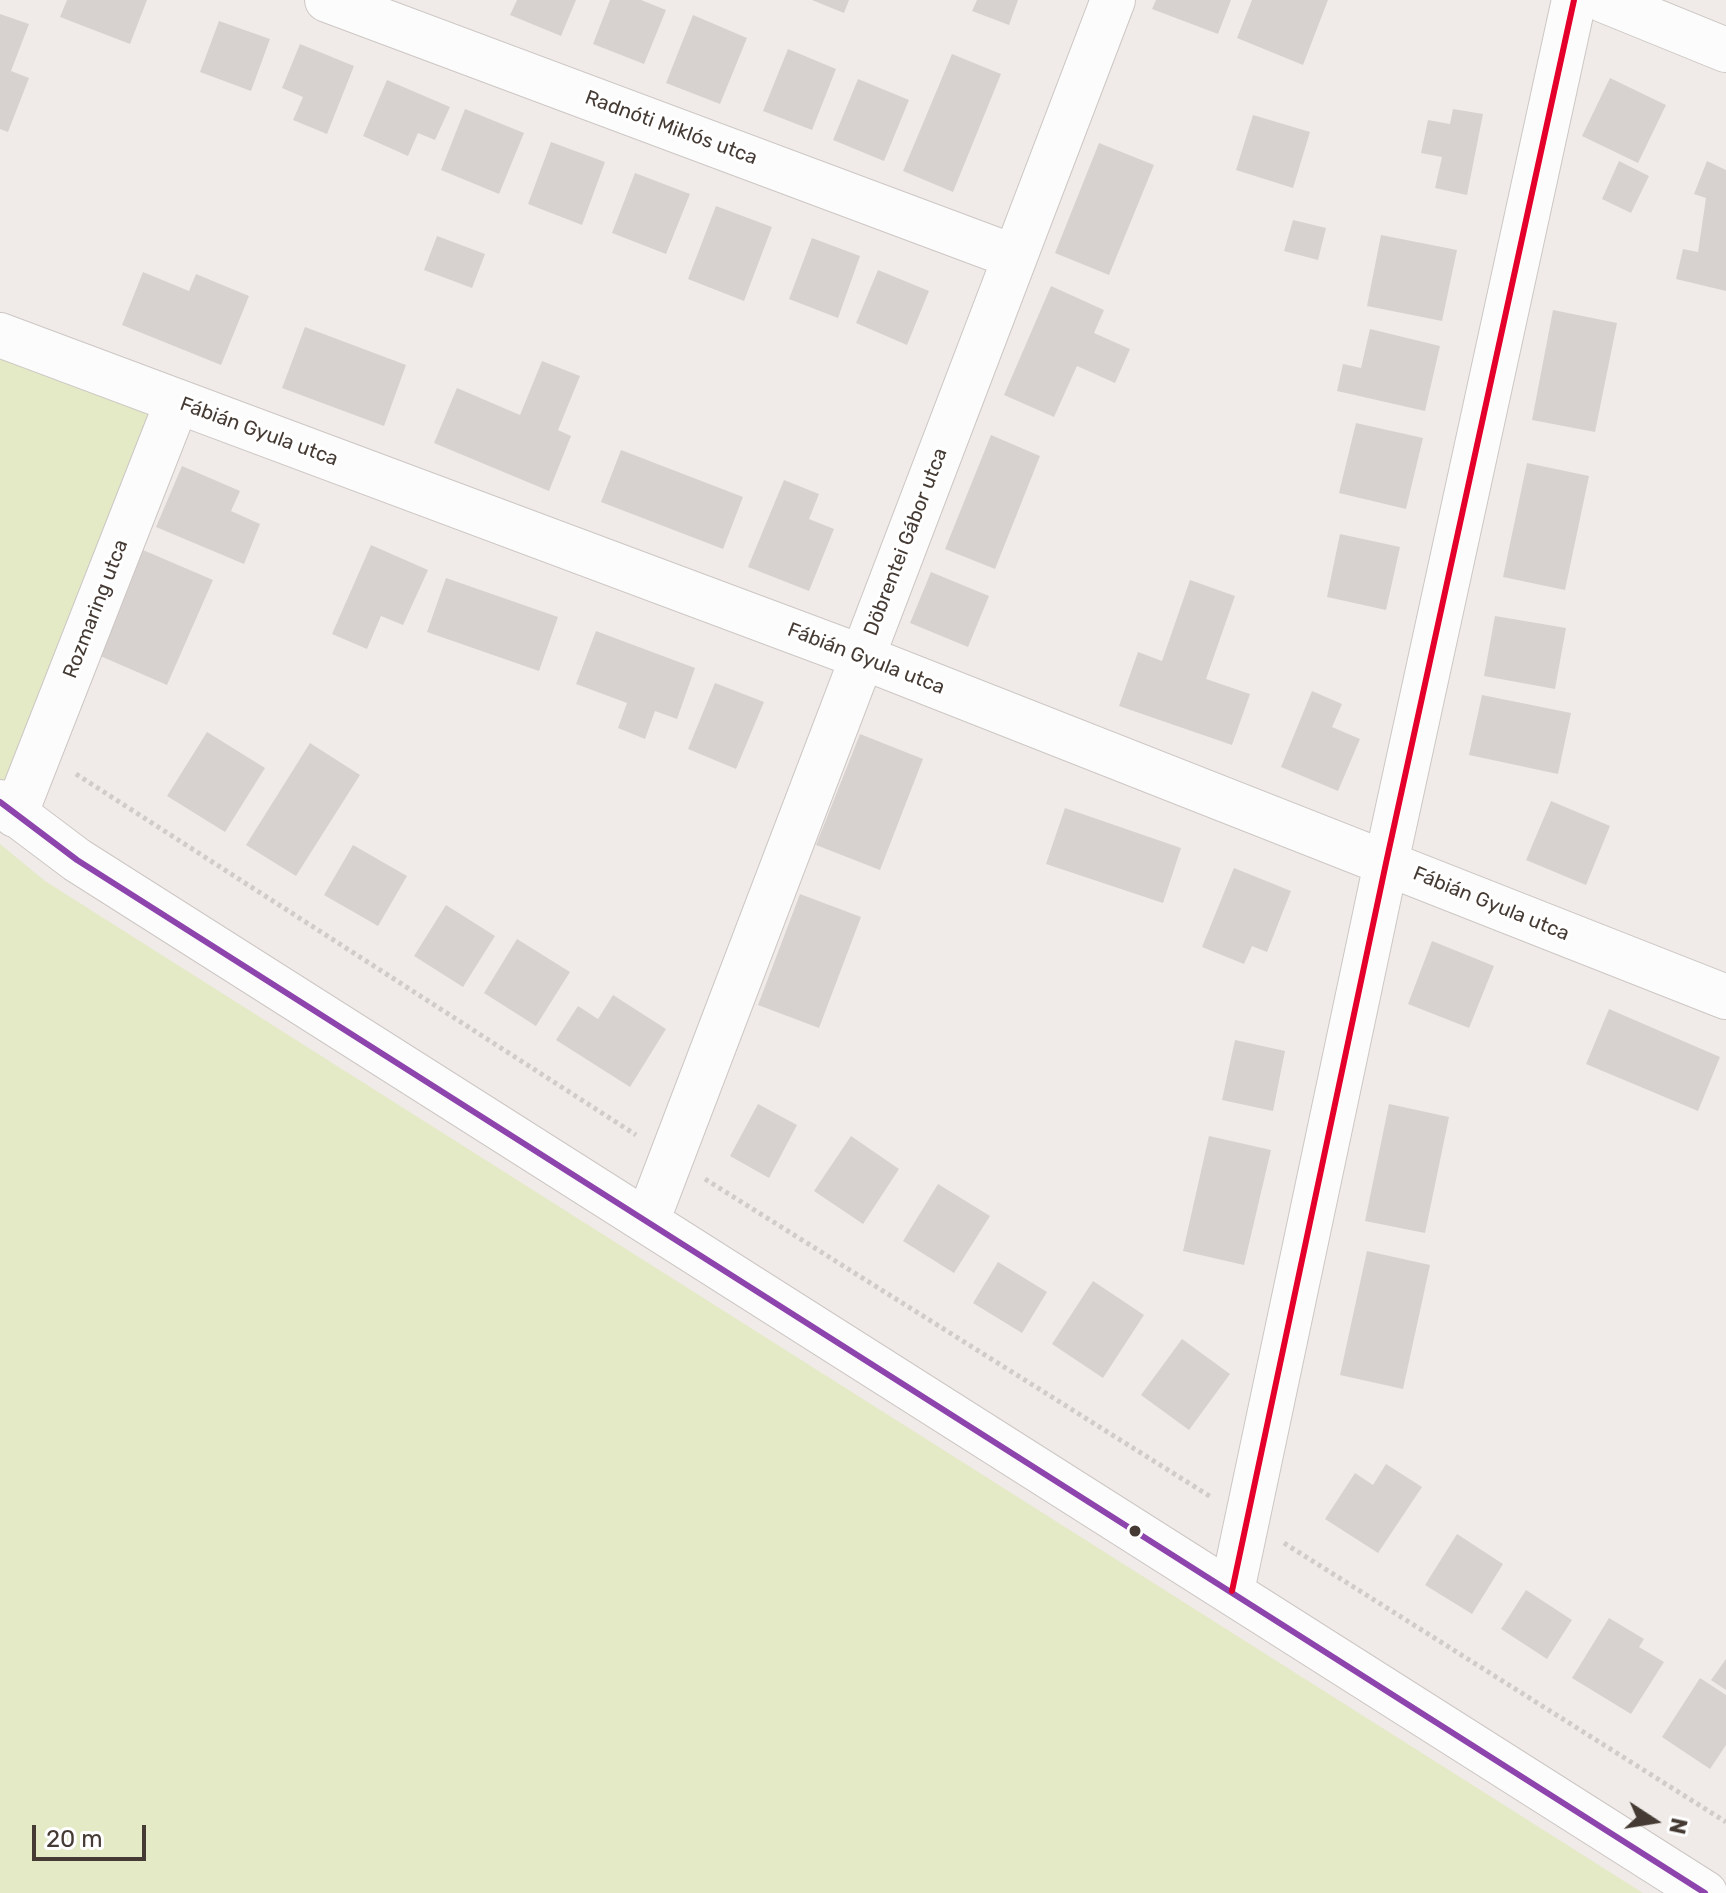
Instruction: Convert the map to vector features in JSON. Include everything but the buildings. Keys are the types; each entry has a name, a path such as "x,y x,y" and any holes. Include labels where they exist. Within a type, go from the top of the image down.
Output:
{"street":[{"name":"Radnóti Miklós utca","path":"327,0 1015,257"},
{"name":"Döbrentei Gábor utca","path":"648,1219 1113,0"},
{"path":"1232,1591 1386,863 1574,0"},
{"path":"1603,0 1726,50"},
{"name":"Fábián Gyula utca","path":"0,335 862,657 1726,997"},
{"name":"Rozmaring utca","path":"8,809 40,752 177,402"},
{"path":"8,809 77,860 648,1219 1705,1893"}],"path":[{"path":"40,752 671,1158 1726,1822"}],"green space":[{"path":"0,345 156,394 0,803"},
{"path":"0,844 45,881 1643,1893 0,1893"}],"transit line":[{"path":"1232,1591 1386,863 1574,0"},
{"path":"0,802 77,860 1705,1893"}]}
